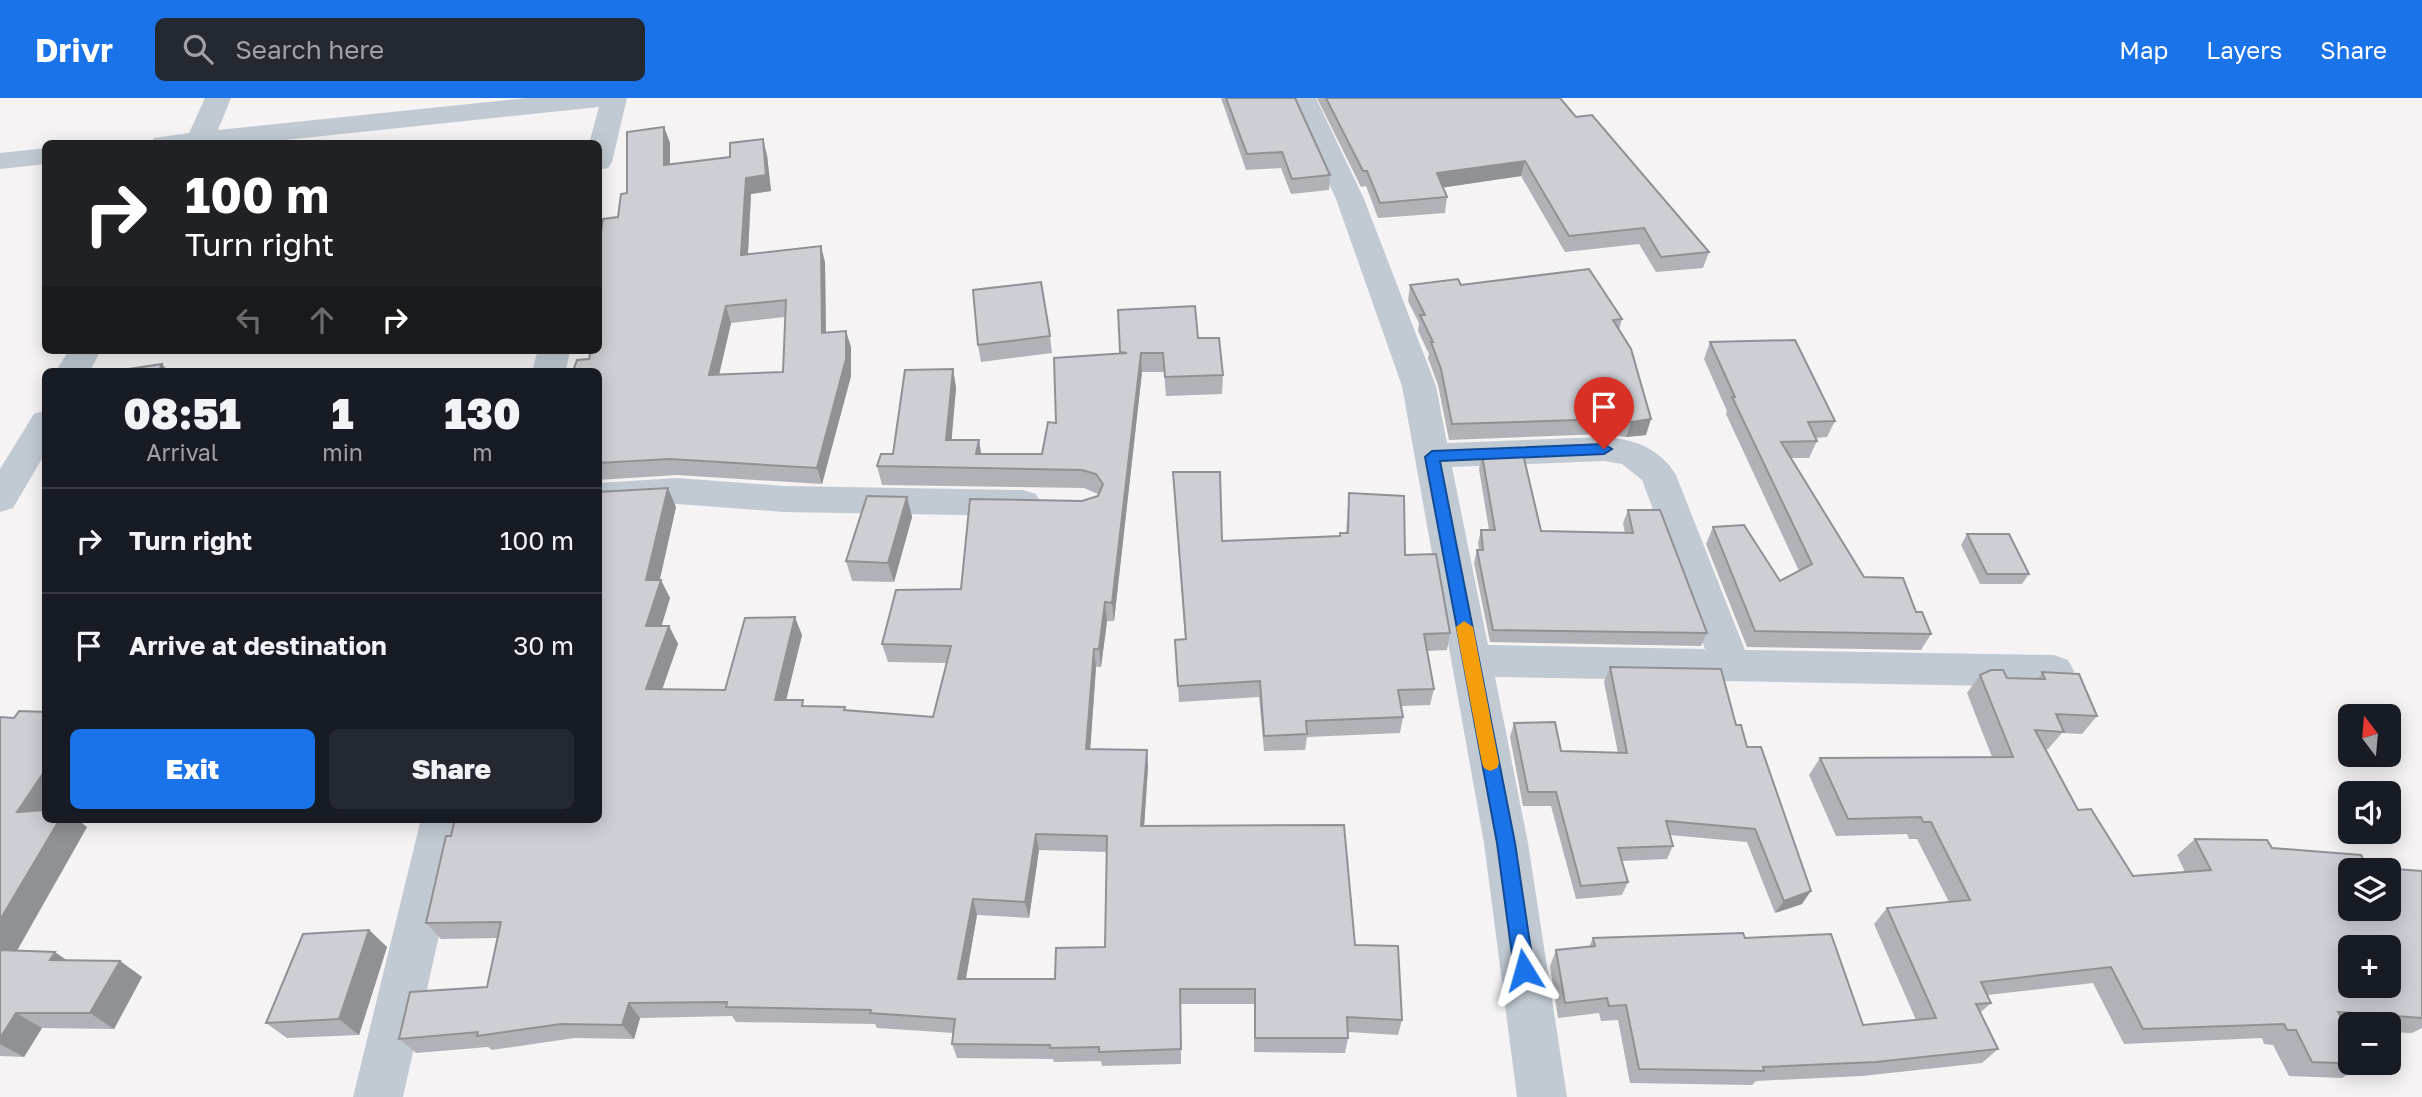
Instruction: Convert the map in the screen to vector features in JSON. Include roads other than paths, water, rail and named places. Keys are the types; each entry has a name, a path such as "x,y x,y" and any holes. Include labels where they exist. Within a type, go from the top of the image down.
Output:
{"street":[{"path":"200,140 218,98"},
{"path":"217,140 604,98"},
{"path":"602,146 614,98"},
{"path":"1303,98 1350,199 1419,386 1506,843 1542,1097"},
{"path":"0,161 42,156"},
{"path":"0,499 42,429"},
{"path":"1432,457 1604,449 1629,451 1647,462 1658,475 1731,666"},
{"path":"602,495 677,491 783,499 1057,504"},
{"path":"1471,662 2054,671"},
{"path":"378,1097 442,823"}]}
